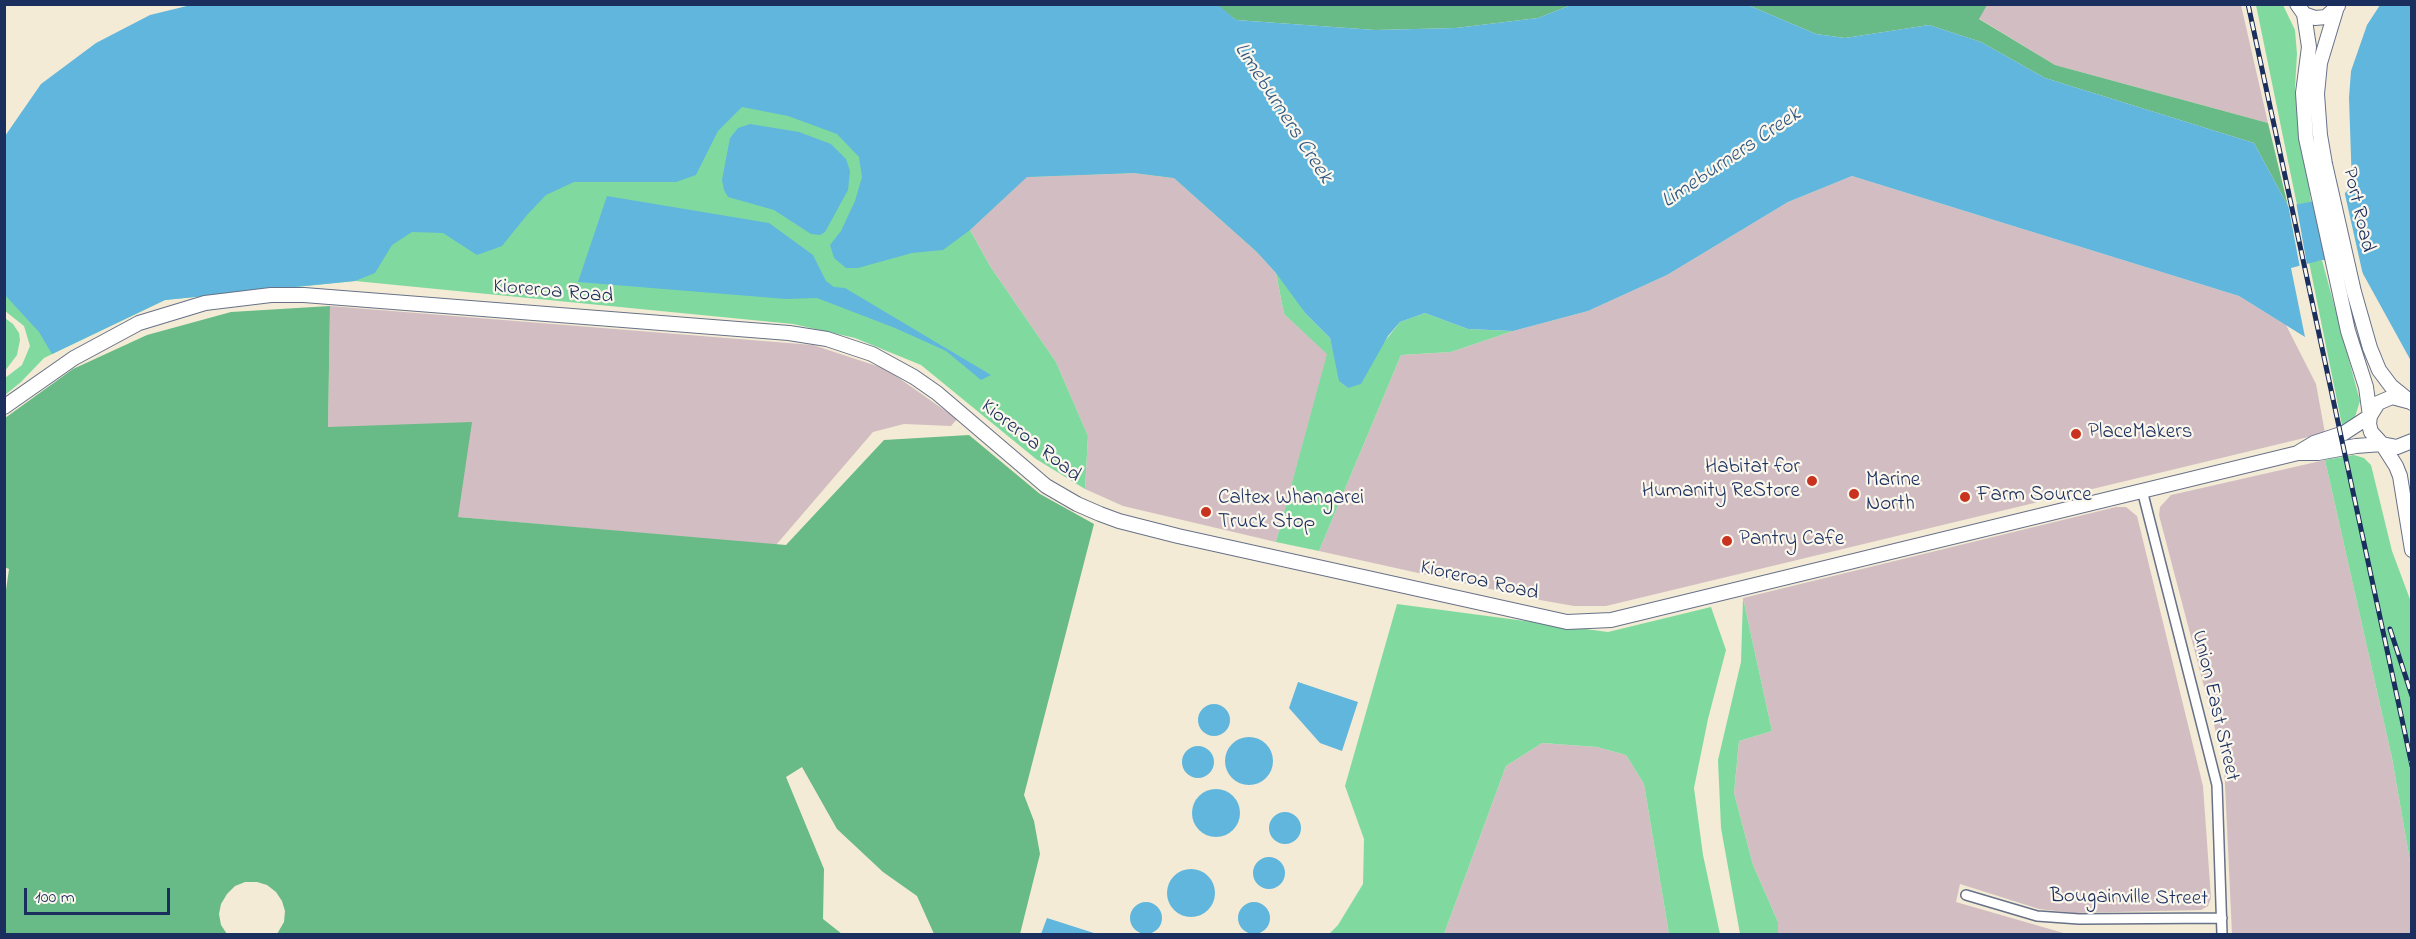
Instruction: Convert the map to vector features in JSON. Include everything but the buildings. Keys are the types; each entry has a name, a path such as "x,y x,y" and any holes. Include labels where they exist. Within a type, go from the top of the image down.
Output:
{"main road":[{"path":"2300,9 2321,18 2337,7"},
{"name":"Port Road","path":"2318,165 2320,63 2337,7"},
{"name":"Port Road","path":"2300,9 2308,47 2303,93 2306,138 2318,165 2347,294 2379,370 2391,386 2412,404"},
{"path":"2347,294 2348,331 2366,387 2371,432 2382,444 2400,476 2412,550"},
{"name":"Kioreroa Road","path":"4,407 74,358 139,323 206,303 241,298 314,296 789,333 827,339 872,354 890,363 937,393 1046,486 1077,504 1119,521 1567,622 1590,622 1634,615 2298,453 2318,453 2382,444"},
{"name":"Port Road","path":"2370,416 2373,408 2384,399 2400,398 2412,404"},
{"name":"Kioreroa Road","path":"2298,453 2314,443 2344,433 2370,416"},
{"path":"2382,444 2397,447 2412,441"}],"street":[{"name":"Union East Street","path":"2142,490 2217,785 2222,934"},
{"name":"Bougainville Street","path":"1966,895 2037,916 2079,919 2222,918"}],"shaded area":[{"path":"1987,5 2241,5 2268,123 2055,65 1978,18"},
{"path":"1134,173 1174,178 1257,252 1276,273 1284,314 1328,354 1276,542 1123,506 1085,489 1088,436 1056,362 990,266 970,230 1026,177"},
{"path":"1852,176 2239,296 2286,325 2316,384 2325,433 1606,606 1574,606 1540,600 1319,551 1401,355 1451,352 1513,331 1588,311 1667,275 1788,202"},
{"path":"330,306 813,345 886,369 957,419 951,426 904,424 873,432 776,545 458,517 328,428"},
{"path":"2325,460 2392,758 2411,867 2411,934 2232,934 2224,763 2159,515 2160,507 2171,495"},
{"path":"2116,507 2126,507 2137,516 2203,786 2211,898 2208,906 2201,910 2074,913 2039,909 1960,884 1956,902 2067,934 1778,934 1778,922 1753,865 1734,793 1739,741 1772,731 1743,598"},
{"path":"1542,743 1597,747 1626,755 1644,784 1669,934 1444,934 1506,766"}],"green space":[{"path":"700,4 1118,5 1306,314 1330,338 1340,381 1348,388 1400,322 1425,313 1468,329 1513,331 1451,352 1401,355 1319,551 1276,542 1327,354 1284,314 1276,273 1257,252 1174,178 1134,173 1026,177 970,230 990,266 1056,362 1088,436 1085,489 1036,459 921,365 855,338 793,324 355,281 165,300 44,358 5,395 5,378 22,365 30,346 24,326 5,311 5,221"},
{"path":"1217,5 1571,5 1538,18 1456,28 1375,30 1236,20"},
{"path":"1748,5 1987,5 1979,19 2055,65 2268,123 2288,206 2254,143 2045,78 1981,42 1929,25 1845,38 1816,34"},
{"path":"2256,5 2283,5 2295,30 2297,54 2295,88 2311,202 2297,205"},
{"path":"2322,260 2360,401 2354,420 2343,430 2309,262"},
{"path":"330,306 328,427 472,422 458,517 786,545 884,440 969,435 1040,494 1094,524 1024,795 1034,821 1040,854 1020,934 934,934 917,896 883,872 837,829 802,767 786,777 824,869 823,919 842,934 277,934 284,922 285,911 282,901 267,885 245,882 235,886 221,904 219,914 221,925 227,934 5,934 4,604 9,569 4,567 5,418 73,369 147,335 231,312"},
{"path":"5,318 13,324 19,333 20,340 17,355 5,371"},
{"path":"2354,455 2364,458 2371,465 2392,551 2411,602 2411,867 2392,758 2325,460"},
{"path":"1743,598 1772,731 1739,741 1734,793 1753,865 1778,922 1778,934 1740,934 1721,828 1718,760 1741,662"},
{"path":"1397,604 1608,632 1711,607 1726,650 1708,719 1694,788 1703,855 1720,934 1669,934 1644,784 1626,755 1597,747 1542,743 1506,766 1444,934 1329,934 1338,925 1363,884 1364,839 1345,786"}],"water":[{"name":"Limeburners Creek","path":"1217,4 1236,20 1375,30 1456,28 1538,18 1571,5 1748,5 1816,34 1845,38 1929,25 1981,42 2045,78 2254,143 2288,206 2342,196 2352,186 2349,98 2351,71 2367,25 2380,5 2411,5 2411,361 2356,261 2322,260 2291,268 2305,337 2239,296 1852,176 1788,202 1667,275 1588,311 1513,331 1468,329 1425,313 1400,322 1388,336 1361,384 1348,388 1339,381 1330,338 1306,314 1276,273 1257,252 1174,178 1134,173 1027,177 970,230 943,250 912,253 858,268 846,268 834,258 830,245 841,231 855,201 862,177 859,157 837,134 788,116 742,107 718,131 696,175 676,182 574,182 546,195 502,246 477,255 443,233 412,232 392,245 375,273 355,281 165,300 52,354 39,332 5,295 5,136 41,84 96,43 150,15 191,5"},
{"path":"750,124 799,132 831,144 846,159 850,171 848,190 825,232 820,235 811,234 774,210 728,197 722,180 730,138 738,128"},
{"path":"607,196 769,223 813,255 826,281 834,287 845,288 991,375 981,380 946,351 895,328 817,298 786,299 578,282"},
{"path":"1298,682 1358,702 1342,751 1320,743 1289,708"},
{"path":"1214,704 1226,708 1230,720 1226,732 1214,736 1202,732 1198,720 1202,708"},
{"path":"1249,737 1266,744 1273,761 1266,778 1249,785 1232,778 1225,761 1232,744"},
{"path":"1198,746 1210,750 1214,762 1210,774 1198,778 1186,774 1182,762 1186,750"},
{"path":"1216,789 1233,796 1240,813 1233,830 1216,837 1199,830 1192,813 1199,796"},
{"path":"1285,812 1297,816 1301,828 1297,840 1285,844 1273,840 1269,828 1273,816"},
{"path":"1269,857 1281,861 1285,873 1281,885 1269,889 1257,885 1253,873 1257,861"},
{"path":"1191,869 1208,876 1215,893 1208,910 1191,917 1174,910 1167,893 1174,876"},
{"path":"1146,902 1158,906 1162,918 1158,930 1146,934 1134,930 1130,918 1134,906"},
{"path":"1254,902 1266,906 1270,918 1266,930 1254,934 1242,930 1238,918 1242,906"},
{"path":"1047,918 1097,934 1041,934"}],"pier":[{"path":"2344,190 2365,284 2354,264 2326,263 2312,199 2341,193"},
{"path":"2296,202 2307,265 2300,268 2288,204"}],"railway":[{"path":"2248,4 2412,766"},
{"path":"2390,629 2412,696"}],"place":[{"name":"PlaceMakers","path":"2076,434"},
{"name":"Habitat for Humanity ReStore","path":"1812,481"},
{"name":"Marine North","path":"1854,494"},
{"name":"Farm Source","path":"1965,497"},
{"name":"Caltex Whangarei Truck Stop","path":"1206,512"},
{"name":"Pantry Cafe","path":"1727,541"}]}
